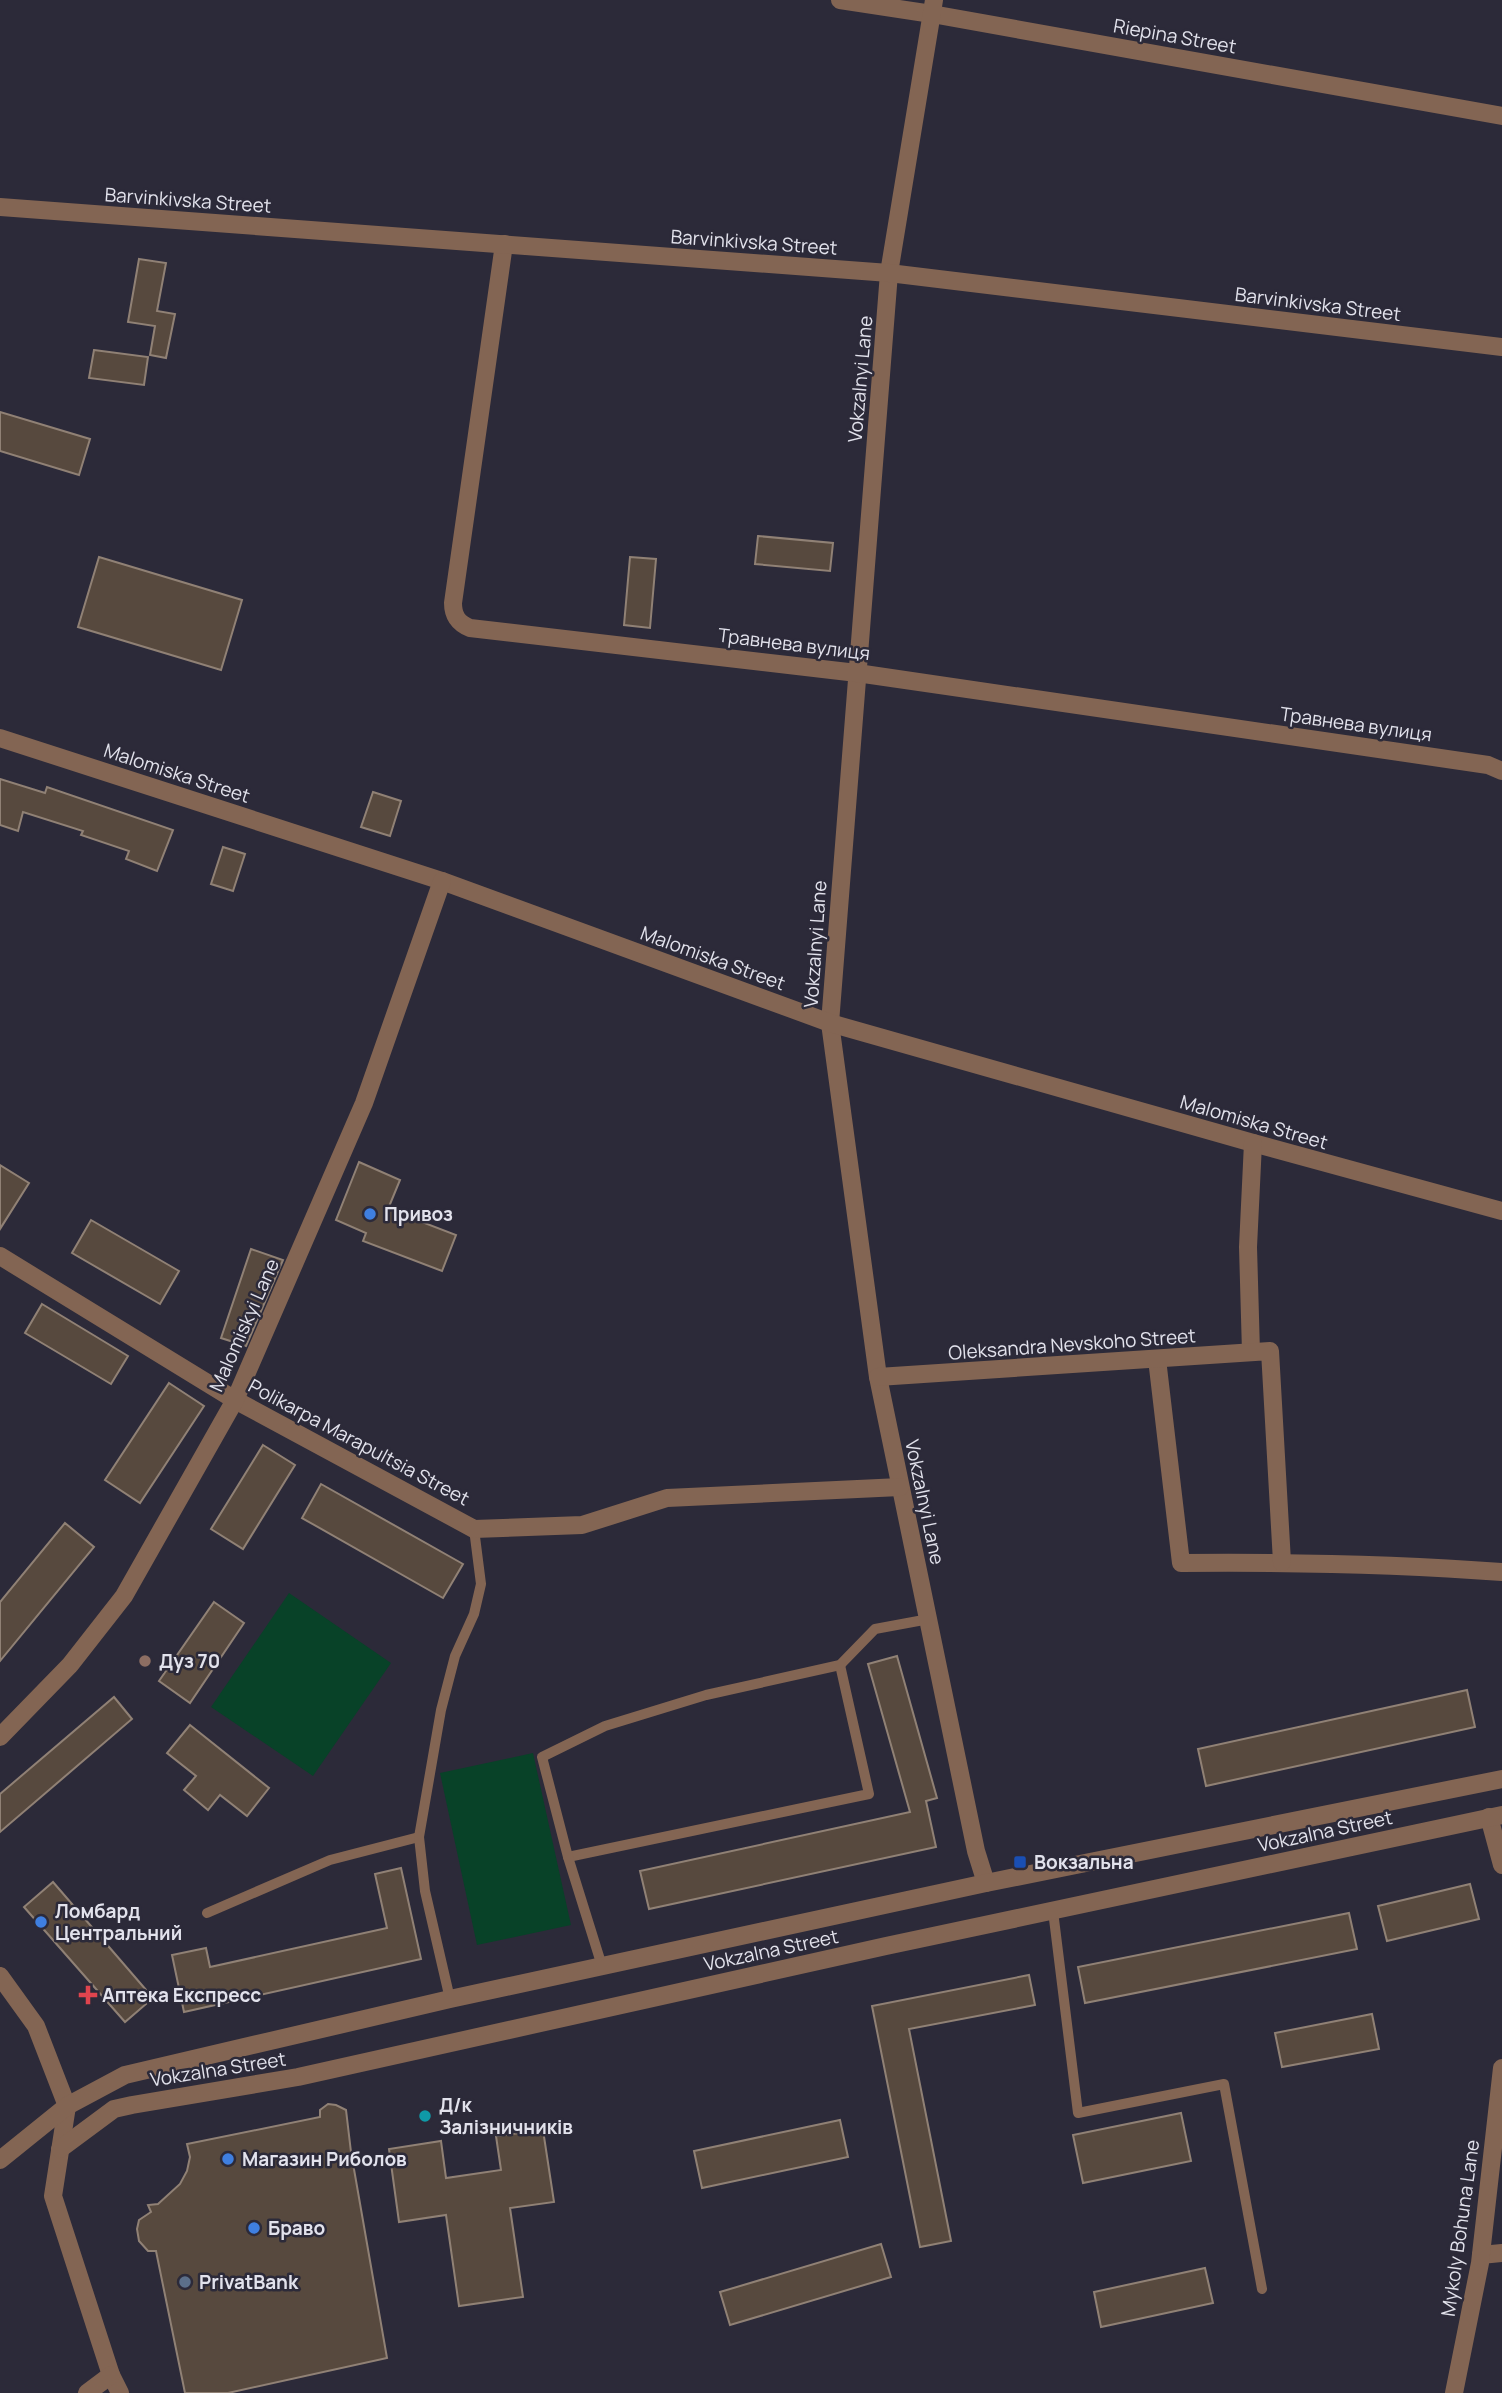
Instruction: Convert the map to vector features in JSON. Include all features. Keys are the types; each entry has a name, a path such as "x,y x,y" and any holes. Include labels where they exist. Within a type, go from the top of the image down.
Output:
{"street":[{"name":"Riepina Street","path":"840,0 932,7 1502,116"},
{"name":"Vokzalnyi Lane","path":"932,7 889,273 830,1023 878,1377 976,1851 986,1883"},
{"name":"Barvinkivska Street","path":"0,207 889,273 1502,347"},
{"name":"Травнева вулиця","path":"504,244 454,595 453,611 457,619 470,628 857,673 1488,765 1502,771"},
{"name":"Malomiska Street","path":"0,738 442,881 830,1023 1502,1211"},
{"name":"Malomiskyi Lane","path":"0,1737 70,1665 124,1596 235,1400 364,1103 442,881"},
{"path":"1251,1352 1248,1247 1253,1143"},
{"name":"Polikarpa Marapultsia Street","path":"0,1256 235,1400 474,1529 582,1525 667,1498 900,1487"},
{"name":"Oleksandra Nevskoho Street","path":"878,1377 1270,1351 1282,1562"},
{"path":"1157,1359 1181,1563 1282,1562 1502,1572"},
{"name":"Vokzalna Street","path":"0,2160 67,2106 125,2075 450,1999 986,1883 1502,1779"},
{"path":"1496,1816 1502,1866"},
{"name":"Vokzalna Street","path":"60,2149 114,2109 298,2077 1496,1816"},
{"path":"0,1976 36,2026 67,2106 53,2196 111,2375 120,2393"},
{"name":"Mykoly Bohuna Lane","path":"1454,2393 1481,2255 1502,2068"},
{"path":"1481,2255 1502,2253"},
{"path":"87,2393 111,2375"}],"lane":[{"path":"450,1999 425,1891 419,1837 441,1710 455,1656 474,1614 481,1584 474,1529"},
{"path":"602,1966 568,1857 542,1757 605,1726 706,1695 840,1665 875,1629 929,1619"},
{"path":"568,1857 869,1794 840,1665"},
{"path":"207,1913 330,1860 419,1837"},
{"path":"1053,1911 1078,2113 1224,2084 1262,2289"}],"green space":[{"path":"289,1593 391,1663 313,1776 211,1707"},
{"path":"533,1753 571,1925 477,1945 440,1773"}],"building":[{"path":"139,259 166,263 157,311 175,314 166,358 150,355 155,326 128,322"},
{"path":"94,350 148,357 144,385 89,378"},
{"path":"0,412 90,439 79,475 0,451"},
{"path":"758,536 833,543 830,571 755,564"},
{"path":"99,557 242,600 221,670 78,627"},
{"path":"630,557 656,559 650,628 624,625"},
{"path":"0,779 45,793 47,787 173,830 157,871 126,859 129,851 81,835 83,831 23,812 18,831 0,825"},
{"path":"373,792 401,801 390,836 361,827"},
{"path":"223,847 245,854 233,891 211,884"},
{"name":"Привоз","path":"359,1162 400,1180 388,1209 456,1235 442,1271 363,1241 366,1233 336,1220"},
{"path":"0,1165 29,1183 0,1229"},
{"path":"91,1220 179,1271 160,1304 72,1253"},
{"path":"251,1249 283,1260 246,1346 221,1338"},
{"path":"42,1304 128,1356 111,1384 25,1333"},
{"path":"169,1383 204,1406 140,1503 105,1480"},
{"path":"263,1445 295,1465 243,1549 211,1529"},
{"path":"321,1484 463,1564 443,1598 302,1518"},
{"path":"65,1523 94,1547 0,1661 0,1602"},
{"path":"214,1602 244,1623 190,1703 159,1681"},
{"path":"897,1656 937,1798 926,1801 936,1847 649,1909 640,1871 910,1812 868,1664"},
{"path":"1467,1690 1475,1727 1206,1786 1198,1749"},
{"path":"114,1697 132,1719 0,1832 0,1794"},
{"path":"190,1725 269,1788 247,1816 220,1795 208,1810 184,1790 196,1776 167,1753"},
{"path":"401,1868 421,1959 184,2012 172,1955 206,1948 210,1967 387,1928 375,1874"},
{"path":"53,1882 153,1998 125,2022 24,1907"},
{"path":"1470,1884 1479,1919 1387,1941 1378,1906"},
{"path":"1349,1913 1357,1949 1085,2003 1078,1967"},
{"path":"1029,1975 1035,2005 909,2029 951,2241 920,2247 872,2006"},
{"path":"1372,2014 1379,2049 1282,2067 1275,2033"},
{"path":"328,2104 346,2110 387,2358 228,2393 185,2393 156,2251 148,2251 139,2241 139,2220 151,2212 148,2205 158,2204 180,2184 190,2157 187,2144 320,2117 320,2110"},
{"path":"1181,2113 1191,2161 1083,2183 1073,2135"},
{"path":"840,2120 848,2157 702,2188 694,2151"},
{"path":"543,2130 554,2202 510,2208 523,2297 459,2306 446,2215 399,2222 389,2149 441,2141 446,2178 501,2170 496,2136"},
{"path":"881,2244 891,2277 730,2325 720,2292"},
{"path":"1205,2268 1213,2303 1101,2327 1094,2292"}],"place":[{"name":"Привоз","path":"370,1214"},
{"name":"Дуз 70","path":"145,1661"},
{"name":"Вокзальна","path":"1020,1862"},
{"name":"Ломбард Центральний","path":"41,1922"},
{"name":"Аптека Експресс","path":"88,1995"},
{"name":"Д/к Залізничників","path":"425,2116"},
{"name":"Магазин Риболов","path":"228,2159"},
{"name":"Браво","path":"254,2228"},
{"name":"PrivatBank","path":"185,2282"}]}
